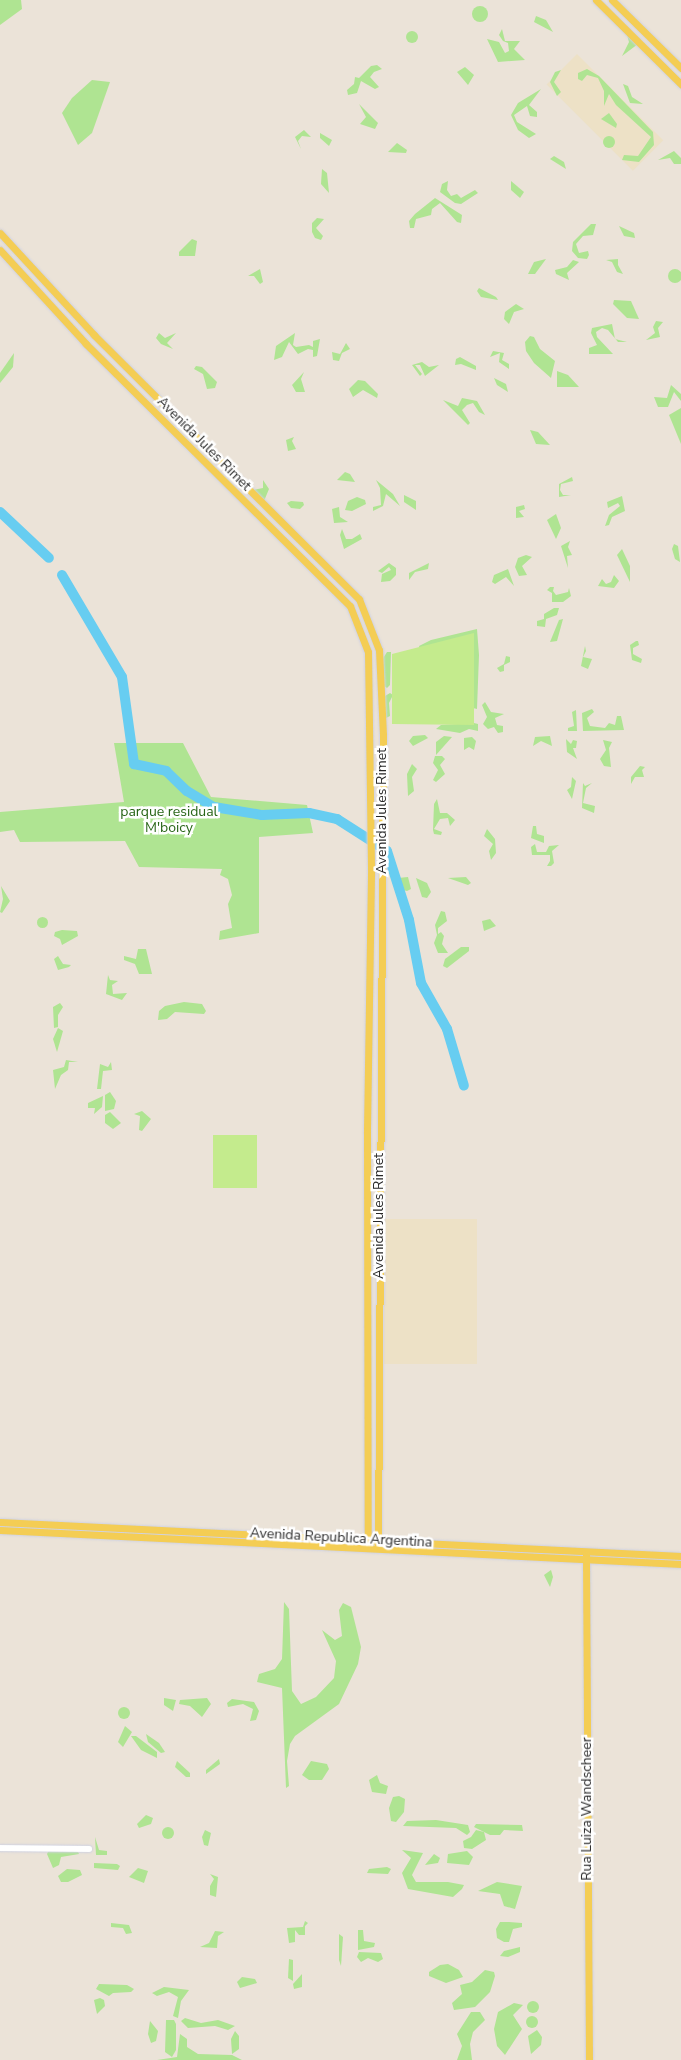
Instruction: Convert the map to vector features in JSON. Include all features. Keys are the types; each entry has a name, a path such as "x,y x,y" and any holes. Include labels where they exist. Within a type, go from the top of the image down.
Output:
{"main road":[{"path":"596,0 681,84"},
{"path":"612,0 681,68"},
{"name":"Avenida Jules Rimet","path":"0,233 94,335 360,599 379,650 382,745 379,1002 378,1544"},
{"name":"Avenida Jules Rimet","path":"0,250 86,344 350,606 368,652 372,876 367,1133 368,1543"},
{"name":"Avenida Republica Argentina","path":"0,1522 257,1533 378,1544 586,1555 681,1564"},
{"name":"Avenida Republica Argentina","path":"0,1530 242,1541 368,1543"},
{"path":"242,1541 257,1533"},
{"name":"Avenida Republica Argentina","path":"586,1555 681,1556"},
{"name":"Rua Luiza Wandscheer","path":"586,1555 589,2060"}],"street":[{"path":"0,1848 89,1849"}],"shaded area":[{"path":"577,54 663,140 633,171 547,84"},
{"path":"384,1219 477,1219 477,1364 384,1364"}],"green space":[{"path":"0,0 21,0 22,9 0,25"},
{"path":"480,6 486,8 488,14 486,20 480,22 474,20 472,14 474,8"},
{"path":"536,16 546,20 553,32 534,22"},
{"path":"502,29 505,41 520,41 514,49 525,60 498,62 487,39 499,42 505,53 509,51 508,43 503,41 499,35"},
{"path":"412,31 418,37 412,43 406,37"},
{"path":"627,35 638,44 622,56 629,42"},
{"path":"377,65 382,69 374,72 370,77 379,87 375,89 361,81 357,93 348,95 347,90 354,84 355,77 359,78 371,66"},
{"path":"465,67 474,75 468,85 457,72"},
{"path":"587,69 599,76 653,132 654,145 639,162 622,160 624,155 638,156 651,137 616,105 609,94 604,106 604,91 598,78 587,75 582,81 578,79 578,73"},
{"path":"561,70 554,82 561,92 557,96 550,82 555,72"},
{"path":"92,80 110,82 92,133 78,145 62,113 72,98"},
{"path":"623,84 628,86 632,97 643,104 630,103"},
{"path":"541,89 529,105 537,112 537,117 530,116 527,106 514,115 517,122 536,134 529,138 518,130 511,115 518,103"},
{"path":"359,104 378,123 375,129 360,124 366,117"},
{"path":"609,113 617,124 616,128 601,119"},
{"path":"304,130 311,137 302,136 298,141 301,149 295,137"},
{"path":"320,133 332,140 329,146 320,138"},
{"path":"607,136 611,136 615,142 611,148 607,148 603,144 603,140"},
{"path":"397,143 407,150 406,153 388,152"},
{"path":"674,151 681,158 681,164 674,164 670,158 658,160"},
{"path":"554,156 564,162 566,169 550,159"},
{"path":"322,169 327,173 329,193 321,184"},
{"path":"448,181 447,190 451,196 457,194 461,198 475,190 478,193 461,204 455,203 440,192 442,184"},
{"path":"511,181 524,192 520,198 511,190"},
{"path":"435,198 462,215 461,223 457,222 440,203 432,209 431,215 416,219 414,228 410,228 409,221"},
{"path":"317,218 324,219 316,228 323,236 321,240 315,238 312,232 312,223"},
{"path":"591,224 596,224 593,235 583,236 576,244 579,253 588,251 589,255 587,259 578,258 572,251 573,242"},
{"path":"619,226 634,233 635,238 624,236"},
{"path":"192,239 197,241 195,256 179,256 179,252"},
{"path":"546,259 535,274 528,274 534,262"},
{"path":"618,259 618,265 623,274 617,272 612,262 606,260"},
{"path":"573,260 579,262 567,273 569,280 556,274 555,270 567,267"},
{"path":"260,269 263,282 260,284 254,276 248,276"},
{"path":"675,269 680,271 682,276 680,281 675,283 670,281 668,276 670,271"},
{"path":"479,288 498,300 481,297 477,291"},
{"path":"614,300 631,301 639,319 627,318 613,304"},
{"path":"516,304 524,309 514,312 509,324 504,319 505,312"},
{"path":"656,321 663,322 658,328 660,337 646,340 655,333 653,327"},
{"path":"612,324 615,338 608,330 602,328 596,332 597,337 613,354 589,354 589,348 597,345 591,333 592,328"},
{"path":"159,333 165,338 176,333 167,343 173,349 161,344 156,338"},
{"path":"295,333 293,345 296,347 309,345 313,347 313,341 320,339 317,356 313,357 313,350 308,349 298,354 289,342 282,357 274,360 276,346"},
{"path":"530,336 534,337 540,349 555,361 551,378 534,363 526,351 525,342"},
{"path":"346,343 350,349 342,353 339,361 333,360 332,352 340,354"},
{"path":"493,351 504,353 502,360 509,364 509,369 499,362 500,353 490,357"},
{"path":"14,353 13,367 0,383 0,373"},
{"path":"460,357 476,366 476,370 461,364 455,365 456,359"},
{"path":"422,362 429,367 439,365 425,376 420,365 415,365 422,374 420,376 412,365"},
{"path":"196,366 202,367 217,382 215,388 207,389 203,374 194,369"},
{"path":"557,371 568,375 579,387 557,387"},
{"path":"304,372 301,379 305,392 296,392 292,385"},
{"path":"494,378 506,384 508,392 497,385"},
{"path":"358,380 365,381 378,394 377,398 363,390 353,397 349,389"},
{"path":"671,385 681,394 681,401 674,392 668,407 658,407 654,397 667,398"},
{"path":"462,398 477,401 485,415 479,412 473,403 467,405 462,410 470,423 468,425 443,400 458,406"},
{"path":"681,408 681,444 669,415"},
{"path":"530,430 538,432 550,445 536,444"},
{"path":"294,437 292,441 296,449 288,451 286,440"},
{"path":"345,472 350,474 355,482 337,480"},
{"path":"572,477 573,481 561,484 560,490 563,495 571,495 559,497 559,484"},
{"path":"263,480 269,489 264,501 253,490 263,488"},
{"path":"376,480 393,494 400,506 386,494 383,506 373,511 373,507 381,505 380,488"},
{"path":"404,495 416,501 416,510 404,502"},
{"path":"622,496 625,511 612,517 609,525 605,526 609,515 620,506 618,503 608,508 607,502"},
{"path":"357,497 365,500 366,504 352,511 345,510 348,501"},
{"path":"291,501 303,502 304,505 300,509 291,508 287,503"},
{"path":"524,505 525,509 519,511 524,517 516,518 516,507"},
{"path":"339,507 340,517 348,522 334,523 332,509"},
{"path":"556,514 561,528 556,539 547,520"},
{"path":"342,529 346,539 352,539 360,534 362,539 344,549 340,535"},
{"path":"570,541 568,547 572,555 567,556 568,568 561,546"},
{"path":"674,544 678,546 680,562 675,559 672,549"},
{"path":"622,549 630,566 630,582 617,555"},
{"path":"526,555 532,557 522,566 527,575 519,576 515,567 518,558"},
{"path":"389,563 396,568 396,575 390,581 381,582 382,574 391,570 389,567 382,573 378,571"},
{"path":"429,563 428,569 415,572 409,580 409,573"},
{"path":"508,569 514,586 506,577 495,584 492,582 494,575"},
{"path":"614,575 619,581 614,588 598,586 602,579 606,584 611,582"},
{"path":"550,587 554,587 553,591 556,595 568,592 569,588 571,596 563,602 552,602 552,593 547,590"},
{"path":"554,608 559,608 557,615 546,619 545,627 537,626 537,621 544,619 544,614"},
{"path":"563,619 557,641 550,642 559,620"},
{"path":"477,629 479,655 477,709 473,708 473,636 420,650 419,646 431,640"},
{"path":"474,633 474,725 392,724 392,654"},
{"path":"638,641 639,645 633,648 633,654 642,659 641,663 632,660 630,645"},
{"path":"585,646 586,651 583,657 592,659 588,669 581,666"},
{"path":"387,652 391,652 390,685 387,688 383,685 382,660"},
{"path":"506,656 510,657 510,662 504,665 504,671 500,672 497,668 504,664"},
{"path":"390,693 393,695 389,703 390,716 386,718 385,696"},
{"path":"485,702 491,712 504,714 495,718 497,725 503,726 503,732 498,733 494,727 488,729 483,724 487,717 482,705"},
{"path":"592,709 594,712 587,718 590,726 605,728 609,723 615,725 617,716 621,716 624,730 583,731 582,713"},
{"path":"576,710 577,731 568,731 568,728 574,726 572,712"},
{"path":"478,724 478,731 469,729 460,733 436,729 441,725"},
{"path":"425,735 428,738 413,746 409,741 413,736"},
{"path":"444,736 452,737 436,755 436,742"},
{"path":"550,736 552,746 541,741 533,746 535,737"},
{"path":"472,737 476,741 474,750 469,747 464,750 464,738"},
{"path":"566,739 571,744 573,740 577,741 576,748 573,748 577,759 567,752"},
{"path":"603,740 612,742 609,748 611,767 604,766 600,759 606,750"},
{"name":"parque residual M'boicy","path":"114,743 183,743 211,797 307,805 313,833 259,837 259,933 219,940 220,931 232,928 228,904 232,895 228,879 220,875 222,869 139,867 125,841 20,842 14,830 0,832 0,812 124,802"},
{"path":"435,756 442,756 445,759 440,765 445,774 436,782 433,780 438,770 433,763"},
{"path":"412,764 417,769 412,777 414,791 408,796 407,774"},
{"path":"640,766 645,767 642,770 644,777 635,777 631,784 631,777"},
{"path":"572,777 576,781 572,799 567,790 571,787"},
{"path":"583,783 585,786 592,783 586,788 583,803 595,806 594,813 582,808"},
{"path":"437,799 440,813 447,813 455,820 450,826 448,818 440,819 434,829 442,832 441,835 434,834 433,830 434,804"},
{"path":"533,826 536,826 537,834 544,836 544,843 531,838"},
{"path":"487,829 495,839 496,853 491,860 489,851 493,844 484,836"},
{"path":"535,844 537,852 546,852 549,846 559,845 552,851 554,863 551,866 547,866 550,861 550,855 532,855 531,847"},
{"path":"408,877 411,889 407,891 403,890 398,878"},
{"path":"466,877 471,883 468,885 448,878"},
{"path":"416,878 427,883 431,892 427,898 422,897"},
{"path":"1,886 10,901 2,913 0,912 3,899"},
{"path":"441,911 445,912 447,921 438,928 438,934 441,932 444,936 442,944 448,953 438,953 434,943 437,935 435,925"},
{"path":"42,916 48,922 42,928 36,922"},
{"path":"490,919 496,926 484,931 482,921"},
{"path":"62,930 77,931 78,936 62,945 60,939 54,936 55,932"},
{"path":"461,947 469,947 469,951 447,968 443,966 445,959"},
{"path":"138,949 146,949 152,974 139,974 135,964 124,960 124,956 136,959"},
{"path":"58,956 63,964 71,965 58,970 54,959"},
{"path":"108,975 110,980 118,981 112,985 113,994 127,993 122,1000 106,994"},
{"path":"184,1002 202,1004 206,1011 204,1014 175,1012 167,1019 158,1020 159,1011 165,1006"},
{"path":"60,1003 63,1007 58,1015 58,1027 54,1028 53,1007"},
{"path":"58,1028 63,1031 57,1052 53,1039"},
{"path":"66,1060 78,1062 69,1062 68,1070 61,1075 55,1089 53,1070 64,1067"},
{"path":"111,1062 112,1070 103,1071 101,1089 97,1089 100,1064 108,1067"},
{"path":"110,1092 116,1101 114,1109 105,1111 105,1095"},
{"path":"103,1096 102,1107 94,1114 95,1108 88,1108 88,1103"},
{"path":"142,1111 151,1119 142,1131 139,1130 140,1116 134,1114"},
{"path":"110,1112 121,1123 113,1129 105,1123 105,1115"},
{"path":"213,1135 257,1135 257,1188 213,1188"},
{"path":"551,1570 553,1577 550,1587 544,1575"},
{"path":"284,1602 289,1609 292,1691 301,1704 316,1697 334,1678 336,1661 322,1630 335,1640 342,1636 339,1610 343,1603 351,1607 361,1647 358,1664 339,1704 295,1736 290,1744 287,1761 289,1786 286,1788 282,1688 257,1682 259,1674 275,1669 282,1659"},
{"path":"164,1698 176,1700 173,1711 164,1705"},
{"path":"207,1698 211,1704 202,1717 190,1706 179,1704 180,1700"},
{"path":"232,1699 254,1702 259,1711 256,1720 250,1721 253,1709 243,1704 228,1707 227,1703"},
{"path":"124,1707 130,1713 124,1719 118,1713"},
{"path":"125,1726 132,1732 123,1747 118,1742"},
{"path":"146,1734 159,1743 165,1752 161,1753 148,1742"},
{"path":"131,1736 136,1736 157,1752 157,1758 141,1750"},
{"path":"219,1759 220,1764 206,1774 206,1770"},
{"path":"177,1761 190,1773 190,1777 186,1777 175,1767"},
{"path":"311,1761 327,1764 329,1769 322,1780 309,1780 302,1775"},
{"path":"377,1775 380,1783 388,1786 386,1794 372,1792 369,1780"},
{"path":"399,1796 405,1799 404,1812 396,1822 391,1821 389,1808 393,1797"},
{"path":"146,1815 153,1818 151,1824 139,1828 137,1824"},
{"path":"436,1820 468,1825 470,1832 467,1835 456,1828 403,1826 407,1821"},
{"path":"476,1824 522,1825 523,1831 504,1830 500,1835 490,1835 474,1827"},
{"path":"170,1827 173,1828 173,1838 166,1839 163,1838 162,1831 163,1828"},
{"path":"205,1830 211,1833 208,1846 204,1845 202,1837"},
{"path":"476,1830 484,1832 486,1840 472,1849 464,1848 463,1841 471,1837"},
{"path":"95,1837 99,1850 107,1851 107,1855 96,1855"},
{"path":"49,1850 77,1850 79,1854 61,1857 59,1865 53,1868 47,1854"},
{"path":"402,1850 423,1853 412,1875 416,1882 448,1882 464,1885 462,1889 453,1897 408,1889 402,1873 411,1858"},
{"path":"467,1851 473,1857 469,1865 447,1863 448,1854"},
{"path":"434,1854 440,1858 438,1863 425,1865"},
{"path":"94,1863 117,1864 120,1866 118,1870 94,1868"},
{"path":"387,1867 391,1869 388,1874 367,1873 369,1869"},
{"path":"138,1868 148,1871 144,1883 129,1877"},
{"path":"67,1869 80,1870 82,1875 68,1882 61,1882 58,1876"},
{"path":"210,1874 218,1877 216,1897 210,1895 210,1886 214,1879"},
{"path":"497,1882 522,1886 515,1909 504,1906 500,1894 478,1891"},
{"path":"305,1921 308,1923 305,1926 305,1935 299,1935 295,1930 295,1942 289,1943 287,1928 303,1927"},
{"path":"500,1922 522,1923 522,1927 513,1929 509,1942 504,1942 497,1938 496,1929"},
{"path":"111,1923 129,1925 132,1933 126,1934 123,1928 111,1927"},
{"path":"358,1930 363,1930 364,1941 375,1943 374,1947 358,1950"},
{"path":"215,1931 224,1932 218,1936 217,1948 200,1947 209,1943"},
{"path":"339,1934 343,1937 341,1966 339,1960"},
{"path":"520,1947 520,1952 508,1957 500,1956 504,1951"},
{"path":"359,1952 381,1953 383,1959 378,1962 368,1958 361,1962 357,1957"},
{"path":"289,1959 293,1960 293,1981 288,1978"},
{"path":"448,1964 459,1970 463,1977 446,1983 429,1976 429,1972 440,1965"},
{"path":"485,1970 494,1972 495,1976 490,1992 475,2007 454,2010 452,2003 462,1994 460,1985 472,1982"},
{"path":"302,1974 302,1987 294,1989 293,1984"},
{"path":"242,1977 255,1979 257,1983 240,1988 237,1982"},
{"path":"99,1984 127,1985 134,1989 131,1992 113,1993 109,1996 96,1989"},
{"path":"164,1987 189,1990 181,2001 178,2018 173,2016 178,1997 169,1992 157,1996 152,1993"},
{"path":"100,1998 104,2000 105,2006 97,2014 94,2000"},
{"path":"531,2001 535,2001 539,2007 535,2013 531,2013 527,2009 527,2005"},
{"path":"514,2003 523,2005 513,2015 522,2029 505,2055 497,2046 494,2029 498,2012"},
{"path":"471,2012 480,2012 485,2020 473,2032 470,2044 472,2060 457,2060 462,2046 457,2034"},
{"path":"530,2016 534,2016 538,2022 534,2028 530,2028 526,2024 526,2020"},
{"path":"185,2018 201,2023 218,2020 235,2026 228,2030 215,2026 188,2028 181,2021"},
{"path":"166,2020 174,2020 176,2024 176,2050 172,2057 165,2052"},
{"path":"150,2021 158,2031 156,2041 151,2043 148,2034"},
{"path":"537,2030 542,2037 541,2045 531,2054 528,2036"},
{"path":"235,2031 239,2036 239,2049 232,2054 231,2039"},
{"path":"180,2034 187,2039 187,2047 198,2054 232,2055 242,2060 157,2060 177,2057"}],"waterway":[{"path":"0,512 49,558"},
{"path":"62,575 122,677 134,764 166,771 187,791 214,807 262,815 309,813 337,819 387,851 409,920 421,983 447,1029 464,1086"}]}
